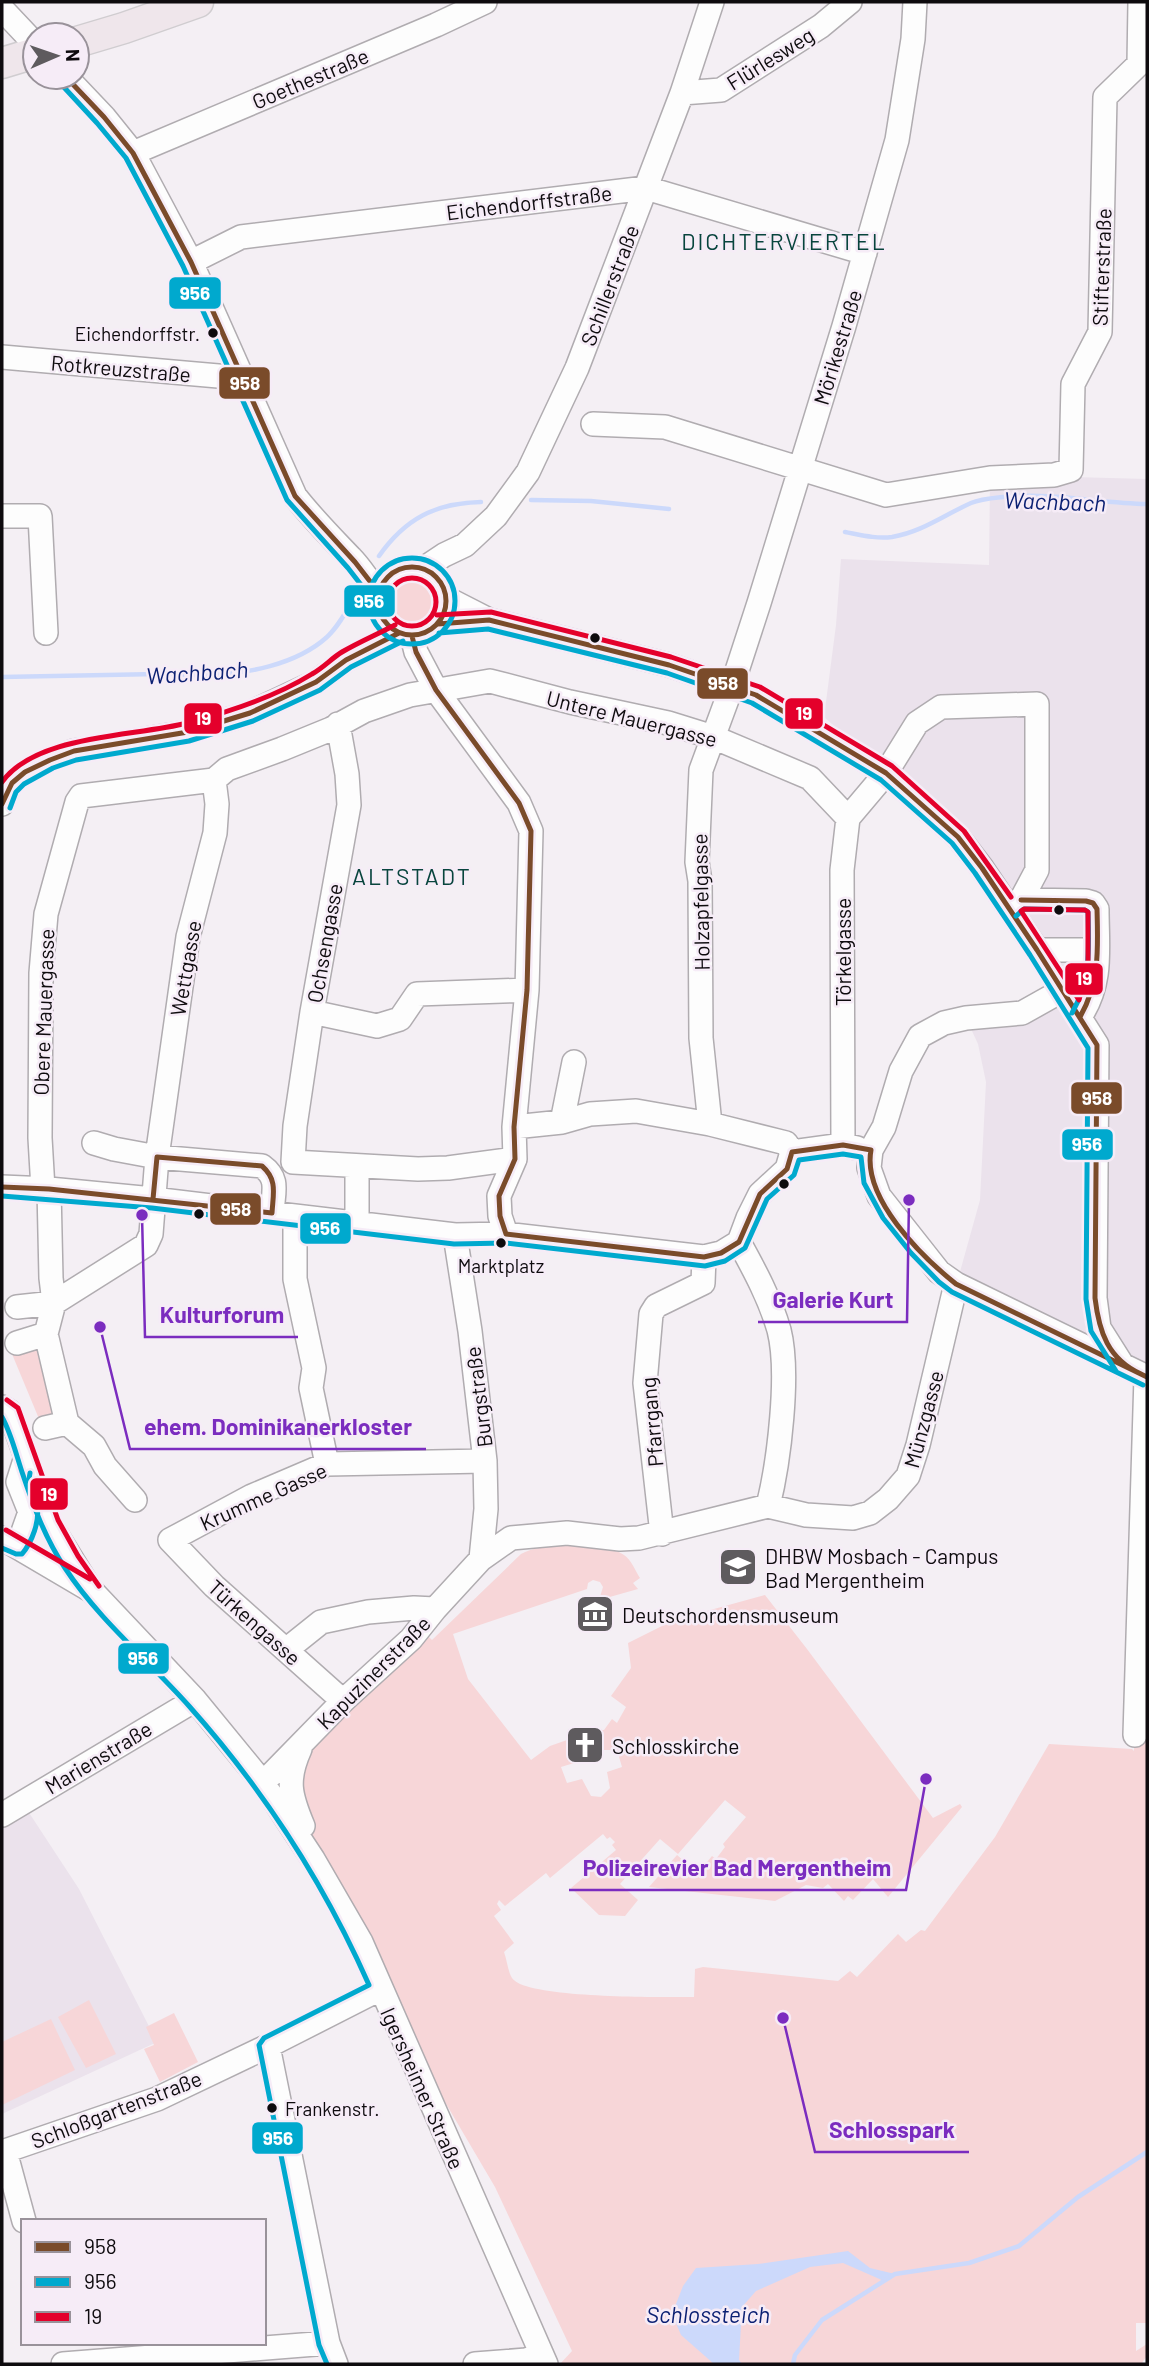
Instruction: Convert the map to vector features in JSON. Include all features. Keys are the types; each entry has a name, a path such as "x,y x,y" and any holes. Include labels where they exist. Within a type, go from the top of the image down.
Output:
{"main road":[{"path":"91,38 198,2"},
{"path":"2,63 21,57"}],"street":[{"name":"Goethestraße","path":"133,153 485,2"},
{"name":"Schillerstraße","path":"423,569 465,545 496,516 528,472 577,369 682,93 712,2"},
{"name":"Flürlesweg","path":"682,93 721,90 821,26 850,2"},
{"name":"Mörikestraße","path":"732,686 800,470 897,140 913,39 915,2"},
{"name":"Stifterstraße","path":"593,424 665,427 886,495 990,478 1054,475 1071,470 1073,384 1100,332 1105,97 1139,64 1140,2"},
{"path":"8,16 21,29"},
{"path":"80,91 133,153 191,262 295,496 354,561 379,602 384,621 405,634 436,690 519,803 531,831 527,990 514,1127 515,1159 499,1196 500,1216 506,1234"},
{"name":"Eichendorffstraße","path":"191,262 242,237 646,188 865,253"},
{"name":"Rotkreuzstraße","path":"2,358 241,378"},
{"path":"2,516 40,516 46,633"},
{"name":"Schillerstraße","path":"444,592 465,545"},
{"path":"354,561 372,561 398,570"},
{"path":"346,660 379,602 383,583 398,570 423,569 431,573 444,592 489,620 669,665 756,695 886,773 958,837 1015,904 1037,950 1097,1045 1095,1298 1099,1328 1123,1366"},
{"path":"5,788 31,770 74,751 188,732 250,713 316,682 346,660 405,634 430,630 443,616 444,592"},
{"path":"438,624 489,620"},
{"name":"Untere Mauergasse","path":"436,690 490,681 569,702 668,723 713,737 810,778 848,818"},
{"name":"Holzapfelgasse","path":"710,1124 701,1038 700,881 697,862 701,770 732,686"},
{"name":"Obere Mauergasse","path":"46,1334 54,1303 40,1138 41,973 46,915 77,802 82,796 214,780 227,769 282,749 364,711 410,695 436,690"},
{"path":"848,818 886,773 917,723 941,707 1037,704 1037,870 1015,904"},
{"name":"Ochsengasse","path":"293,1162 295,1126 312,1012 349,805 347,774 338,724"},
{"name":"Wettgasse","path":"54,1303 146,1245 151,1234 157,1157 188,937 215,833 217,804 214,780"},
{"name":"Törkelgasse","path":"843,1145 842,870 848,818"},
{"path":"1015,904 1093,903 1097,909 1097,978 1092,1000 1080,1017"},
{"path":"1037,950 1097,950"},
{"path":"312,1012 377,1026 400,1019 416,994 527,990"},
{"path":"1063,990 1022,1013 944,1023 920,1036 901,1071 884,1127 871,1150 869,1168 879,1196 939,1272 956,1284 1147,1377 1135,1735"},
{"path":"562,1122 573,1062"},
{"path":"514,1127 562,1122 590,1114 636,1111 710,1124 786,1143 792,1152"},
{"path":"94,1143 157,1157 261,1166 271,1173 274,1179 272,1213"},
{"path":"792,1152 843,1145 871,1150"},
{"path":"2,1187 153,1199 455,1235 506,1234 704,1257 721,1253 739,1242 760,1194 787,1169 792,1152"},
{"path":"274,1179 293,1162 448,1168 515,1159"},
{"path":"356,1223 357,1166"},
{"path":"295,1216 295,1279 314,1368 311,1388 327,1464"},
{"name":"Burgstraße","path":"455,1235 470,1331 485,1461 486,1509 481,1559"},
{"path":"739,1242 762,1285 779,1332 783,1376 781,1428 768,1506"},
{"name":"Pfarrgang","path":"651,1536 645,1383 651,1314 656,1306 704,1283 704,1257"},
{"name":"Münzgasse","path":"651,1536 768,1506 806,1515 853,1518 870,1513 888,1499 908,1476 918,1446 956,1284"},
{"path":"17,1307 54,1303"},
{"path":"17,1343 46,1334 56,1426 94,1446 105,1466 135,1500"},
{"path":"2,1407 10,1412 50,1524 92,1591"},
{"path":"2,1416 17,1454 26,1457"},
{"path":"26,1457 18,1482 30,1513 10,1542 92,1591"},
{"name":"Krumme Gasse","path":"170,1540 252,1496 327,1464 485,1461"},
{"name":"Kapuzinerstraße","path":"263,1783 343,1701 411,1639 481,1559 512,1538 567,1533 620,1539 651,1536"},
{"name":"Türkengasse","path":"170,1540 214,1587 343,1701"},
{"name":"Igersheimer Straße","path":"92,1591 195,1700 241,1754 313,1859 361,1942 544,2360"},
{"path":"286,1650 321,1622 368,1612 435,1609"},
{"name":"Marienstraße","path":"2,1815 195,1700"},
{"path":"241,1754 279,1755 299,1746"},
{"path":"299,1746 289,1783 293,1802 307,1834 350,1906 361,1942"},
{"name":"Schloßgartenstraße","path":"3,2151 157,2099 380,1989"},
{"path":"59,2345 63,2364 195,2349 332,2354 268,2046"},
{"path":"3,2151 23,2219"},
{"path":"475,2364 544,2360"}],"shaded area":[{"path":"1073,477 1147,479 1147,1371 958,1279 980,1200 986,1082 978,1044 966,1018 1063,990 958,837 824,717 841,559 989,565 990,482"},
{"path":"412,581 427,588 434,603 427,618 412,625 397,618 390,603 397,588"},
{"path":"39,1341 64,1419 42,1426 12,1354"},
{"path":"1146,1377 1147,2323 1136,2323 1136,2351 1147,2344 1147,2356 1141,2364 560,2364 572,2351 495,2187 382,1995 307,1834 295,1781 310,1748 423,1631 432,1640 521,1554 557,1545 602,1547 615,1550 629,1559 640,1578 633,1583 638,1589 599,1600 603,1587 600,1582 593,1580 588,1583 587,1589 453,1634 468,1679 531,1760 550,1746 567,1740 574,1763 561,1767 567,1783 582,1779 591,1796 601,1797 610,1788 607,1772 622,1767 617,1750 604,1750 598,1730 604,1730 612,1719 617,1723 626,1707 611,1696 631,1668 628,1643 674,1620 765,1595 933,1818 960,1804 962,1807 888,1897 873,1879 853,1900 848,1896 844,1901 828,1884 823,1888 806,1885 775,1901 649,1887 677,1855 698,1873 712,1856 716,1859 725,1847 723,1844 746,1817 725,1800 678,1854 660,1839 620,1884 638,1900 625,1916 599,1915 571,1888 616,1850 612,1845 615,1842 603,1834 550,1878 546,1873 505,1906 499,1900 497,1904 501,1910 494,1916 514,1943 504,1952 512,1978 522,1985 542,1990 628,1997 694,1997 695,1969 703,1967 838,1981 850,1971 857,1977 898,1934 906,1942 921,1930 925,1931 995,1837 1049,1744 1134,1751"},
{"path":"22,1802 79,1889 157,2042 2,2114 2,1815"},
{"path":"89,2000 116,2054 86,2068 58,2017"},
{"path":"174,2013 198,2062 160,2082 144,2049 154,2045 146,2027"},
{"path":"51,2019 75,2070 2,2105 2,2042"}],"water":[{"name":"Schlossteich","path":"848,2251 870,2268 895,2274 884,2281 843,2263 810,2267 756,2291 742,2307 739,2360 742,2364 714,2364 681,2335 672,2314 683,2286 696,2268 758,2264"}],"waterway":[{"name":"Wachbach","path":"845,532 880,537 903,535 975,502 1003,497 1039,496 1147,504"},
{"name":"Wachbach","path":"531,500 591,501 669,509"},
{"name":"Wachbach","path":"379,556 399,532 422,516 449,506 481,502"},
{"name":"Wachbach","path":"2,677 206,675 254,670 286,661 315,647 332,632 360,588"},
{"path":"793,2364 795,2355 822,2320 895,2274 969,2263 1019,2246 1078,2197 1147,2152"}],"transit line":[{"name":"956","path":"67,91 126,158 183,266 287,500 372,599"},
{"name":"958","path":"79,91 133,153 191,262 295,496 355,562 379,593"},
{"name":"956","path":"412,558 428,562 442,571 451,585 455,601 451,617 442,631 428,640 412,644 396,640 382,631 373,617 369,601 373,585 382,571 396,562 412,558"},
{"name":"958","path":"412,567 425,570 436,577 443,588 446,601 443,614 436,625 425,632 412,635 399,632 388,625 381,614 378,601 381,588 388,577 399,570 412,567"},
{"name":"19","path":"412,578 429,585 436,602 429,619 412,626 395,619 388,602 395,585 412,578"},
{"name":"19","path":"437,615 491,612 671,657 760,687 892,766 964,831 1011,897"},
{"name":"958","path":"438,624 489,620 669,665 756,695 886,773 958,837 1037,950 1097,1045 1095,1298 1099,1322 1107,1343 1120,1361 1141,1374"},
{"name":"19","path":"2,782 18,766 38,754 62,746 187,723 267,697 312,674 348,648 395,625"},
{"name":"956","path":"439,633 488,629 667,673 752,703 881,780 952,843 1030,955 1088,1048 1086,1299 1091,1331 1116,1371"},
{"name":"958","path":"2,804 12,783 25,772 50,760 74,751 188,732 250,713 316,682 346,660 399,633"},
{"name":"958","path":"412,636 416,652 436,690 519,803 531,831 527,990 514,1127 515,1159 499,1196 500,1216 506,1234 704,1257 721,1253 739,1242 760,1194 787,1169 792,1152 843,1145 871,1150 871,1168 885,1206 911,1242 956,1284 1147,1377"},
{"name":"956","path":"10,808 16,792 24,784 53,768 76,760 189,741 253,721 320,690 351,667 403,641"},
{"name":"958","path":"1021,900 1086,901 1093,903 1097,909 1094,978 1087,1004 1080,1017"},
{"name":"956","path":"1016,916 1024,909 1088,912 1086,976 1072,1013"},
{"name":"19","path":"1024,909 1088,912 1088,964 1079,1000 1021,911 1024,909"},
{"name":"956","path":"2,1196 152,1208 454,1244 506,1243 705,1266 725,1261 745,1248 767,1199 794,1175 799,1160 843,1154 861,1157 864,1183 883,1218 939,1282 952,1292 1143,1385"},
{"name":"958","path":"2,1187 49,1189 272,1213 273,1188 270,1177 262,1166 157,1157 153,1199"},
{"name":"19","path":"7,1400 18,1408 58,1520 99,1586"},
{"name":"956","path":"2,1417 40,1521 65,1568 108,1622 189,1706 267,1804 312,1874 369,1985 264,2038 259,2045 319,2345 327,2364"},
{"name":"956","path":"2,1548 22,1554 34,1531 38,1512 30,1486 30,1473"},
{"name":"19","path":"6,1530 90,1579"}],"place":[{"name":"Eichendorffstr.","path":"213,333"},
{"name":"Galerie Kurt","path":"909,1200"},
{"name":"Kulturforum","path":"142,1215"},
{"name":"Marktplatz","path":"501,1243"},
{"name":"ehem. Dominikanerkloster","path":"100,1327"},
{"name":"DHBW Mosbach - Campus Bad Mergentheim","path":"738,1567"},
{"name":"Deutschordensmuseum","path":"595,1614"},
{"name":"Schlosskirche","path":"585,1745"},
{"name":"Polizeirevier Bad Mergentheim","path":"926,1779"},
{"name":"Schlosspark","path":"783,2018"},
{"name":"Frankenstr.","path":"272,2108"}],"district":[{"name":"DICHTERVIERTEL","path":"784,241"},
{"name":"ALTSTADT","path":"412,876"}]}
